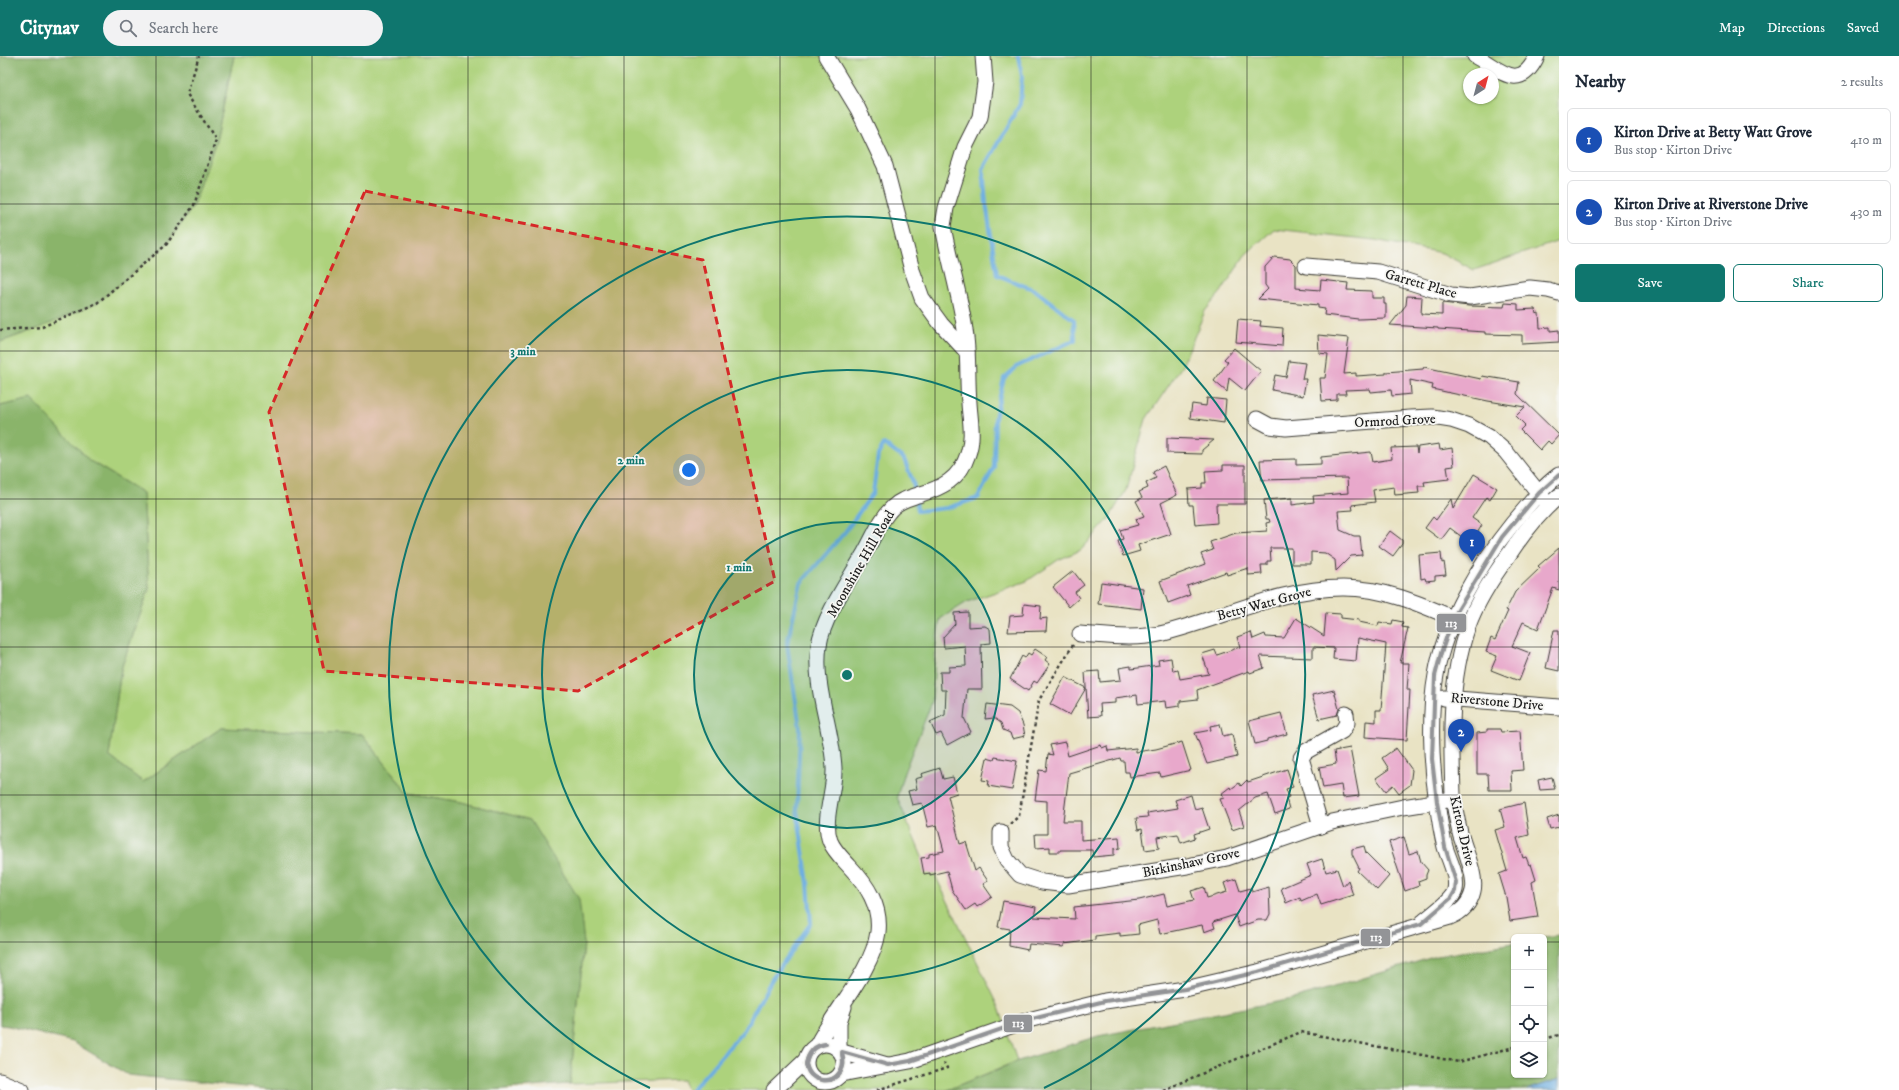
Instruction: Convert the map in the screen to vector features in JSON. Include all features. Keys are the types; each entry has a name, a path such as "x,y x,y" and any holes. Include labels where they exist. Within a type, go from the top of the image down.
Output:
{"street":[{"path":"826,56 858,109 885,166 912,270 922,298 941,324 967,352"},
{"name":"Moonshine Hill Road","path":"817,1045 833,1017 845,1002 874,947 877,936 878,922 877,910 871,893 860,878 841,858 830,841 828,824 834,766 821,692 819,644 824,627 837,601 884,517 895,505 906,499 938,489 950,482 959,473 968,454 971,430 966,332 946,242 943,216 969,138 980,117 985,82 983,56"},
{"path":"1475,56 1501,73 1510,76 1519,76 1531,69 1537,56"},
{"name":"Garrett Place","path":"1306,266 1378,272 1458,295 1470,297 1530,288 1559,293"},
{"name":"Ormrod Grove","path":"1257,419 1270,426 1286,428 1410,418 1432,417 1451,420 1470,426 1489,437 1511,457 1539,493 1554,500"},
{"name":"Kirton Drive","path":"1421,924 1451,898 1455,892 1456,882 1445,847 1437,802 1432,759 1434,697 1438,664 1453,618 1502,537 1539,493 1559,475"},
{"name":"Kirton Drive","path":"831,1081 888,1065 910,1061 1028,1020 1105,1001 1185,989 1258,972 1421,924 1450,917 1461,912 1470,900 1474,890 1474,880 1460,832 1454,799 1452,744 1456,672 1468,624 1501,566 1522,536 1554,500"},
{"name":"Betty Watt Grove","path":"1080,634 1132,638 1164,633 1283,596 1312,590 1344,588 1397,595 1468,624"},
{"name":"Riverstone Drive","path":"1434,697 1559,707"},
{"path":"1321,826 1301,758 1305,752 1342,731 1347,723 1346,714"},
{"name":"Birkinshaw Grove","path":"1001,832 1001,847 1007,860 1020,875 1042,882 1068,885 1227,858 1321,826 1403,807 1454,799"},
{"name":"Moonshine Hill Road","path":"840,1050 840,1022 845,1002"},
{"path":"774,1090 806,1060 808,1054 817,1045 828,1044 840,1050 844,1063 831,1081 824,1082 813,1077 809,1072 806,1060"},
{"name":"Kirton Drive","path":"840,1050 888,1065"},
{"path":"0,1081 22,1090"}],"path":[{"path":"0,330 42,327 97,303 166,245 194,205 216,140 187,94 199,56"},
{"path":"1001,832 1019,816 1039,700 1080,634"},
{"path":"1164,1090 1301,1032 1459,1062 1511,1048"},
{"path":"1547,1038 1559,1035"},
{"path":"877,1090 911,1081 947,1068 939,1052"}],"highlighted area":[{"path":"365,191 703,260 775,581 578,691 324,671 269,412"}],"green space":[{"path":"0,56 234,56 216,140 194,205 166,245 97,303 42,327 0,342"},
{"path":"234,56 1559,56 1559,241 1474,270 1442,253 1375,240 1274,229 1245,255 1221,292 1205,311 1182,366 1146,419 1126,490 1108,520 1081,550 1058,560 1027,581 967,602 940,619 936,642 932,702 903,775 897,797 922,857 935,875 999,1007 1017,1061 947,1090 687,1090 683,1080 570,1084 584,943 530,820 461,802 408,793 362,734 221,728 143,782 109,756 121,669 149,589 143,493 90,461 31,400 0,406 0,342 42,327 166,245 194,205 216,140"},
{"path":"31,399 90,461 143,493 149,589 121,669 109,756 143,782 221,728 362,734 408,793 461,802 530,820 579,899 584,943 570,1084 491,1090 276,1090 128,1075 73,1042 0,1025 0,406"},
{"path":"1559,935 1559,1079 1527,1090 947,1090 1018,1061 1098,1036 1297,998 1437,956 1511,944 1511,1078 1547,1078 1547,937"}],"water":[{"path":"1559,1079 1559,1090 1527,1090"}],"building":[{"path":"1274,257 1290,259 1296,265 1296,288 1320,290 1321,280 1348,283 1347,290 1372,291 1372,298 1384,298 1384,304 1386,304 1386,318 1358,319 1324,315 1325,309 1318,308 1318,305 1258,299 1268,289 1265,285 1265,267"},
{"path":"1407,296 1422,297 1421,314 1442,315 1442,303 1469,306 1504,307 1505,303 1518,304 1518,310 1535,309 1536,314 1539,313 1540,328 1550,327 1550,331 1559,330 1559,342 1522,344 1522,335 1485,334 1485,332 1390,325 1406,305"},
{"path":"1238,319 1261,321 1260,326 1283,328 1282,346 1236,342"},
{"path":"1318,335 1349,338 1344,374 1356,373 1356,376 1386,374 1386,372 1423,369 1424,367 1481,379 1482,376 1519,382 1517,394 1559,435 1551,444 1548,441 1540,450 1520,430 1525,425 1516,416 1525,407 1432,389 1433,385 1410,380 1411,394 1392,396 1391,390 1371,392 1370,389 1345,390 1346,394 1337,394 1337,400 1322,401 1320,378 1325,378 1328,354 1319,353"},
{"path":"1234,348 1261,371 1245,391 1229,378 1227,392 1214,381 1228,362 1224,359"},
{"path":"1289,361 1305,363 1302,379 1306,379 1303,396 1272,390 1275,375 1286,377"},
{"path":"1207,398 1226,400 1224,423 1190,418 1192,404 1206,406"},
{"path":"1167,438 1214,440 1202,450 1202,454 1167,453"},
{"path":"1439,444 1440,450 1452,448 1454,466 1447,467 1449,479 1424,482 1425,486 1418,486 1419,493 1395,495 1394,487 1373,490 1375,502 1352,505 1353,510 1338,511 1340,530 1354,536 1360,536 1362,555 1351,556 1336,571 1335,560 1325,553 1311,552 1311,564 1292,564 1292,548 1270,548 1271,561 1267,561 1267,565 1261,565 1262,574 1248,575 1248,568 1227,575 1226,572 1187,586 1190,595 1168,603 1160,581 1205,564 1201,554 1213,550 1210,542 1236,533 1267,531 1266,523 1270,522 1269,519 1266,519 1264,500 1292,498 1292,505 1314,502 1313,496 1348,493 1347,478 1262,480 1260,460 1296,459 1296,465 1321,464 1321,457 1371,452 1373,462 1392,459 1391,448 1416,447 1417,453 1418,447"},
{"path":"1223,465 1245,465 1245,504 1216,504 1217,523 1195,525 1193,505 1189,505 1188,489 1202,488 1202,483 1206,483 1205,471 1223,470"},
{"path":"1164,466 1177,495 1161,503 1171,534 1138,545 1140,551 1123,556 1118,541 1123,539 1120,530 1138,525 1136,519 1144,516 1136,501 1142,498 1139,492 1148,488 1146,483 1156,478 1153,472"},
{"path":"1474,474 1497,488 1490,500 1486,497 1472,518 1482,525 1476,535 1471,532 1466,540 1450,528 1441,540 1425,528 1433,517 1436,520 1451,499 1453,509"},
{"path":"1390,531 1402,540 1402,544 1393,556 1379,546"},
{"path":"1559,548 1559,590 1553,588 1538,629 1523,622 1512,646 1530,653 1519,681 1491,670 1497,656 1486,652 1491,638 1495,640 1508,611 1506,610 1515,592 1540,568 1538,566"},
{"path":"1441,553 1442,563 1444,562 1446,575 1435,576 1435,580 1426,581 1425,578 1421,579 1419,555"},
{"path":"1073,571 1084,585 1075,592 1079,598 1069,607 1053,587"},
{"path":"1101,582 1143,588 1141,609 1098,604"},
{"path":"1024,604 1041,606 1040,619 1047,618 1046,631 1008,632 1010,616 1023,615"},
{"path":"968,612 968,627 985,626 990,629 991,643 981,644 982,689 967,689 964,718 971,732 947,745 941,733 936,735 930,722 945,715 946,690 941,690 940,672 949,672 949,667 966,666 965,646 944,648 943,637 955,624 954,613"},
{"path":"1326,613 1341,614 1341,618 1359,620 1359,622 1378,626 1379,622 1392,624 1393,620 1403,622 1402,627 1408,628 1400,663 1409,663 1407,690 1410,690 1407,740 1365,737 1366,721 1376,722 1376,710 1381,710 1386,644 1358,638 1356,661 1333,659 1334,648 1313,647 1313,658 1260,656 1264,668 1250,673 1249,671 1197,690 1198,699 1180,701 1180,706 1166,708 1165,701 1138,704 1137,695 1115,698 1115,703 1100,704 1101,716 1088,717 1085,672 1099,671 1100,682 1121,680 1119,668 1131,666 1131,669 1159,665 1158,660 1171,658 1173,671 1178,670 1180,679 1209,674 1202,654 1215,650 1217,655 1240,647 1237,637 1251,632 1253,639 1265,634 1266,637 1284,638 1296,618 1324,636"},
{"path":"1554,630 1559,630 1559,671 1546,668"},
{"path":"1035,649 1047,657 1045,660 1050,664 1037,683 1034,681 1028,691 1010,679 1022,656 1025,658 1028,653 1031,655"},
{"path":"1065,677 1086,688 1070,715 1050,704"},
{"path":"1334,690 1339,709 1337,715 1319,719 1312,695"},
{"path":"987,704 1010,707 1018,713 1023,725 1025,736 1012,739 1010,733 1003,730 1001,723 994,718 985,719"},
{"path":"1281,713 1287,734 1255,744 1249,721"},
{"path":"1220,724 1223,736 1232,734 1237,757 1207,764 1195,733 1211,730 1210,726"},
{"path":"1487,729 1500,729 1501,732 1520,731 1523,770 1511,771 1512,790 1489,790 1488,774 1477,774 1477,733 1487,732"},
{"path":"1065,742 1068,756 1101,745 1102,748 1107,746 1108,751 1136,748 1136,752 1156,749 1182,742 1191,770 1161,777 1160,773 1130,777 1129,772 1125,772 1124,761 1121,761 1120,758 1069,773 1063,821 1081,821 1081,840 1119,837 1120,848 1114,849 1114,855 1093,857 1092,850 1060,850 1060,852 1050,852 1050,847 1036,848 1035,834 1047,834 1047,801 1035,800 1039,770 1046,771 1048,754 1053,755 1050,745"},
{"path":"1350,748 1359,796 1343,798 1341,785 1323,788 1319,767 1336,764 1334,751"},
{"path":"1396,748 1412,770 1410,785 1399,793 1393,785 1386,791 1376,778 1389,769 1382,758"},
{"path":"995,757 1017,761 1012,790 988,786 989,781 982,780 987,758 994,760"},
{"path":"940,768 943,779 953,777 957,793 948,796 960,844 966,842 975,871 979,868 988,881 983,884 992,897 977,907 975,904 966,910 952,890 947,871 930,875 930,873 924,874 921,858 929,857 929,854 944,851 937,825 928,827 922,803 912,805 908,791 917,789 915,779 922,777 921,774"},
{"path":"1287,769 1293,787 1286,789 1289,797 1286,798 1289,809 1275,814 1268,794 1255,798 1239,811 1244,826 1232,830 1220,799 1224,798 1221,794 1230,787 1231,789 1239,783 1241,786 1247,780 1248,782"},
{"path":"1552,777 1555,789 1540,790 1538,780"},
{"path":"1191,795 1195,810 1202,808 1209,829 1194,834 1195,838 1181,843 1178,834 1157,837 1159,848 1145,850 1142,829 1138,830 1136,818 1148,817 1147,813 1178,808 1175,800"},
{"path":"1524,803 1529,835 1517,838 1523,858 1526,857 1529,865 1531,864 1536,880 1532,882 1538,917 1510,921 1506,897 1499,874 1507,871 1495,830 1505,827 1500,809"},
{"path":"1559,815 1559,827 1550,829 1547,819"},
{"path":"1404,837 1409,854 1418,851 1421,862 1428,870 1426,878 1418,881 1419,886 1405,891 1389,842"},
{"path":"1364,846 1366,853 1389,876 1377,890 1357,871 1359,868 1352,854 1352,849"},
{"path":"1322,859 1326,872 1337,869 1343,886 1348,880 1353,895 1321,905 1317,894 1301,901 1300,897 1286,903 1281,888 1311,875 1307,864"},
{"path":"1236,879 1240,891 1251,888 1252,892 1269,887 1270,914 1267,920 1258,920 1239,927 1235,915 1213,922 1215,928 1204,932 1202,925 1160,934 1157,920 1138,925 1139,934 1120,936 1120,933 1095,936 1095,940 1064,944 1064,947 1029,944 1028,950 1009,946 1010,929 998,927 1003,901 1036,907 1034,917 1075,919 1074,907 1139,900 1164,894 1167,906 1194,900 1191,891 1204,887 1207,898 1227,892 1224,883"}],"waterway":[{"path":"916,500 917,511 947,508 978,498 994,467 995,418 1004,378 1018,366 1075,340 1074,320 1035,290 997,275 986,203 983,169 1020,104 1022,76 1018,56"},
{"path":"692,1090 744,1030 772,979 811,923 808,883 797,810 800,728 787,644 801,583 845,532 873,493 878,455 884,444 904,459 913,482 915,493"}],"transit line":[{"name":"113","path":"842,1052 888,1065 910,1061 1028,1020 1105,1001 1185,989 1258,972 1421,924 1451,898 1455,891 1456,882 1445,847 1437,802 1432,759 1435,676 1441,653 1453,618 1502,537 1539,493 1559,475"},
{"name":"113","path":"806,1064 808,1056 815,1047 826,1044"},
{"name":"113","path":"806,1064 813,1050 826,1044"},
{"name":"113","path":"806,1064 809,1072 818,1079 831,1080 840,1072 843,1062 842,1054"},
{"name":"113","path":"806,1064 809,1072 814,1077 821,1080 829,1080 836,1077 841,1071 843,1064 842,1054"}],"place":[{"name":"Kirton Drive at Betty Watt Grove","path":"1472,562"},
{"name":"Kirton Drive at Riverstone Drive","path":"1461,752"}]}
